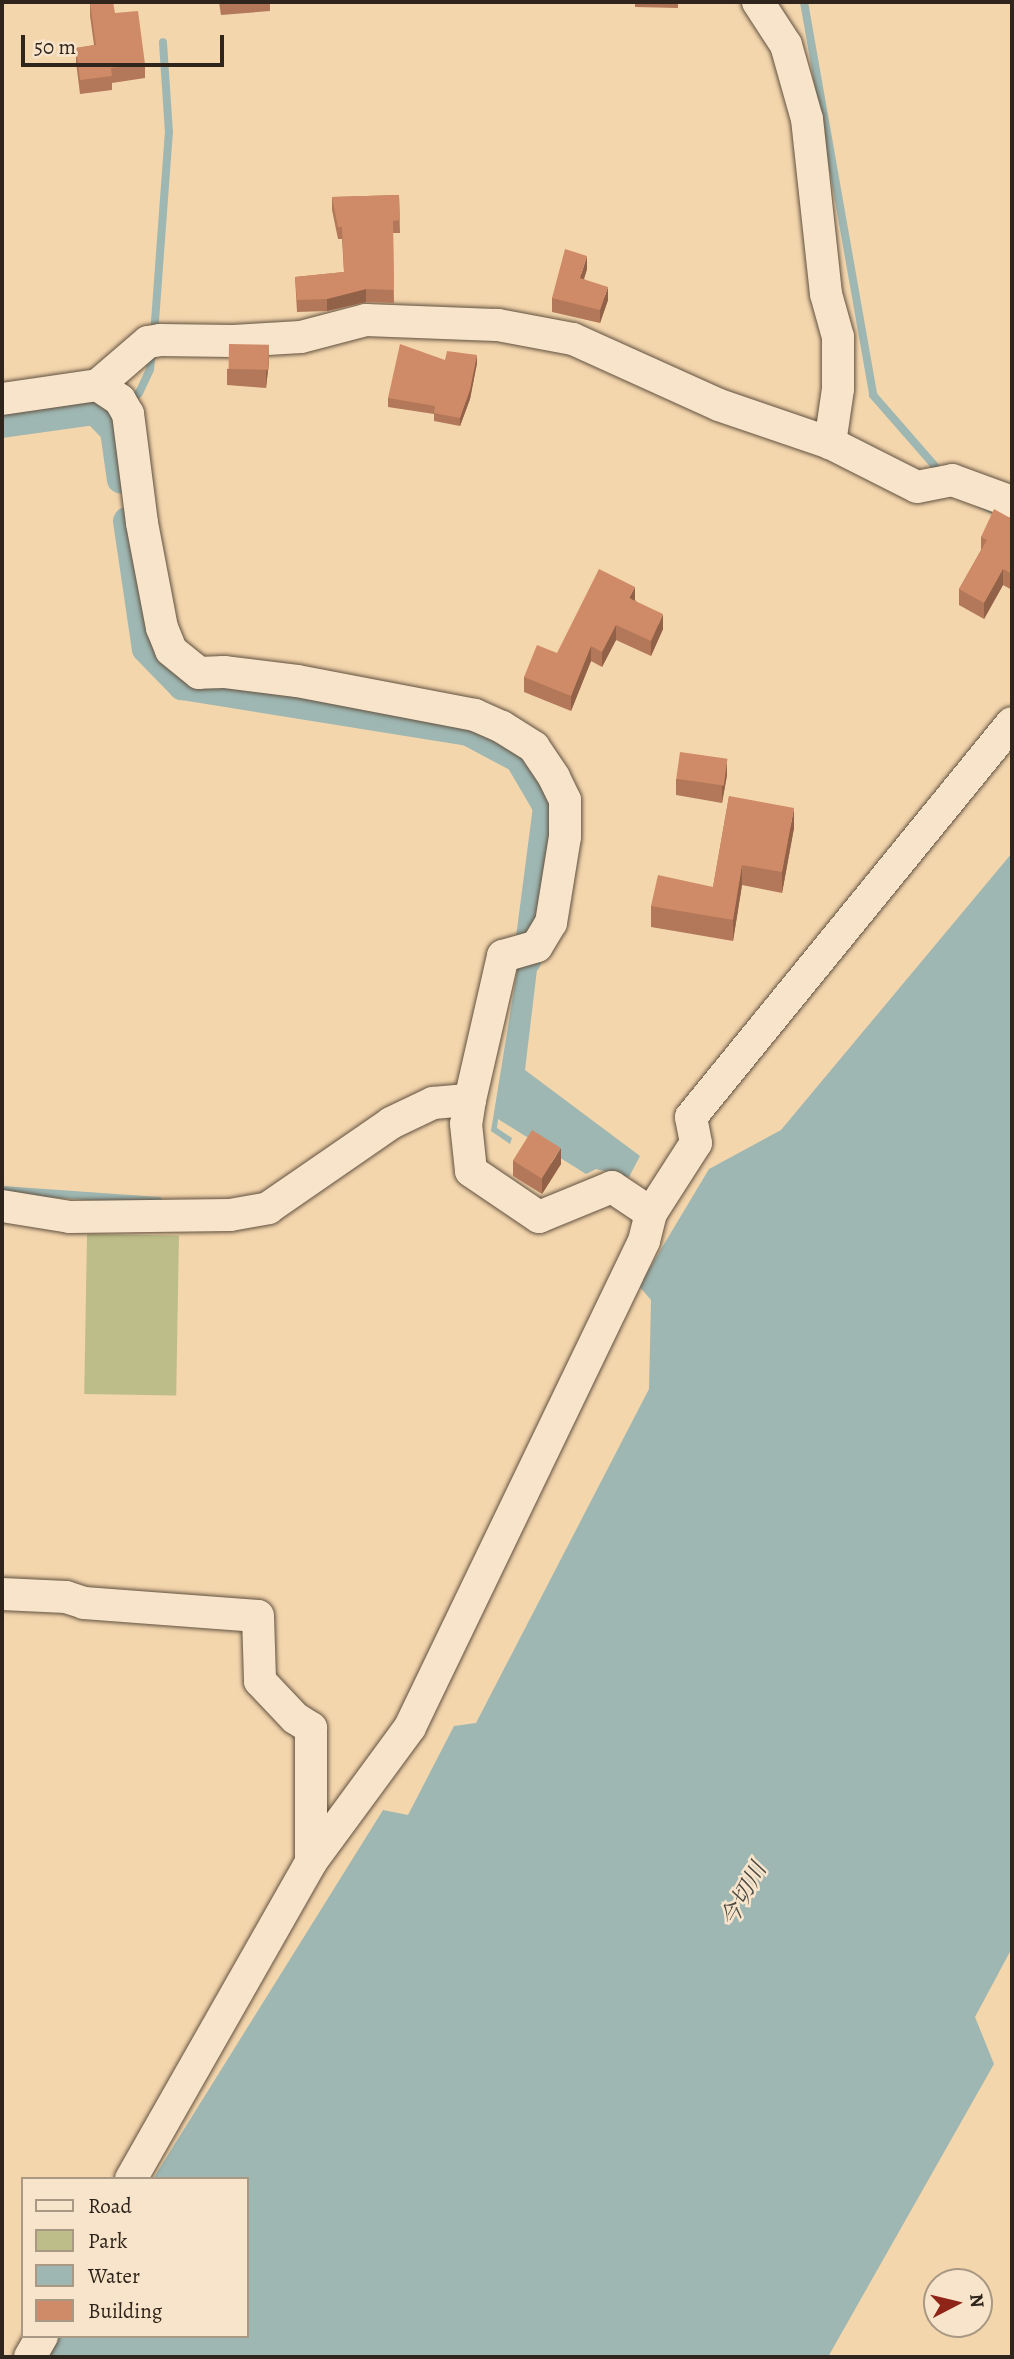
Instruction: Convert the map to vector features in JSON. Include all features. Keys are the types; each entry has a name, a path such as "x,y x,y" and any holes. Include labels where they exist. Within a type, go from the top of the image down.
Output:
{"street":[{"path":"758,2 786,45 807,119 826,294 838,337 838,389 831,443"},
{"path":"651,1213 612,1187 539,1217 471,1171 466,1124 470,1100 477,1084 503,956 527,949 551,923 565,837 565,800 554,777 534,747 475,715 297,681 224,672 200,673 171,650 162,628 116,399 154,341 233,341 301,337 366,320 498,325 573,339 719,405 831,443 917,487 952,480 1012,502"},
{"path":"2,399 116,399"},
{"path":"132,2177 311,1861 410,1727 643,1241 651,1213 696,1143 691,1117 1012,723"},
{"path":"2,1206 70,1217 230,1215 268,1208 391,1122 433,1104 470,1100"},
{"path":"2,1594 66,1597 84,1603 258,1616 260,1681 295,1718 311,1728 311,1861"},
{"path":"30,2357 41,2338"}],"green space":[{"path":"87,1234 179,1236 176,1396 84,1394"}],"water":[{"name":"今切川","path":"1012,853 1012,1948 975,2017 994,2064 828,2357 41,2357 53,2338 248,2338 248,2177 154,2177 383,1810 408,1815 454,1726 476,1723 649,1389 651,1300 639,1286 709,1169 781,1130"},
{"path":"538,961 525,1070 640,1156 629,1177 596,1169 586,1174 498,1119 497,1128 512,1138 510,1144 491,1131 518,965"}],"building":[{"path":"90,2 113,2 115,13 138,11 145,64 111,68 112,76 80,80 76,48 96,45"},
{"path":"399,195 400,220 393,221 394,290 366,289 327,299 297,300 295,277 344,272 342,227 338,227 332,197"},
{"path":"565,249 587,256 580,278 608,287 600,310 552,298"},
{"path":"229,344 269,345 269,370 229,369"},
{"path":"400,344 445,360 447,351 477,355 470,390 460,418 434,413 435,406 388,398"},
{"path":"994,509 1012,519 1012,574 1003,569 984,603 959,589 987,540 981,537"},
{"path":"599,569 635,587 629,598 663,614 651,641 616,625 602,652 591,646 571,696 524,677 537,645 557,653"},
{"path":"680,752 728,759 724,785 676,779"},
{"path":"729,796 794,808 782,872 742,865 733,920 651,906 658,875 713,887"},
{"path":"532,1130 561,1148 542,1179 513,1161"}],"waterway":[{"path":"804,2 873,395 942,474"},
{"path":"154,335 169,133 163,42"},
{"path":"129,402 139,393 150,369 152,351"},
{"path":"106,422 119,410"},
{"path":"2,424 95,411 114,431 121,480"},
{"path":"977,502 1012,520"},
{"path":"127,521 146,649 182,686 468,732 519,759 547,807 527,961"},
{"path":"2,1190 159,1201"}]}
